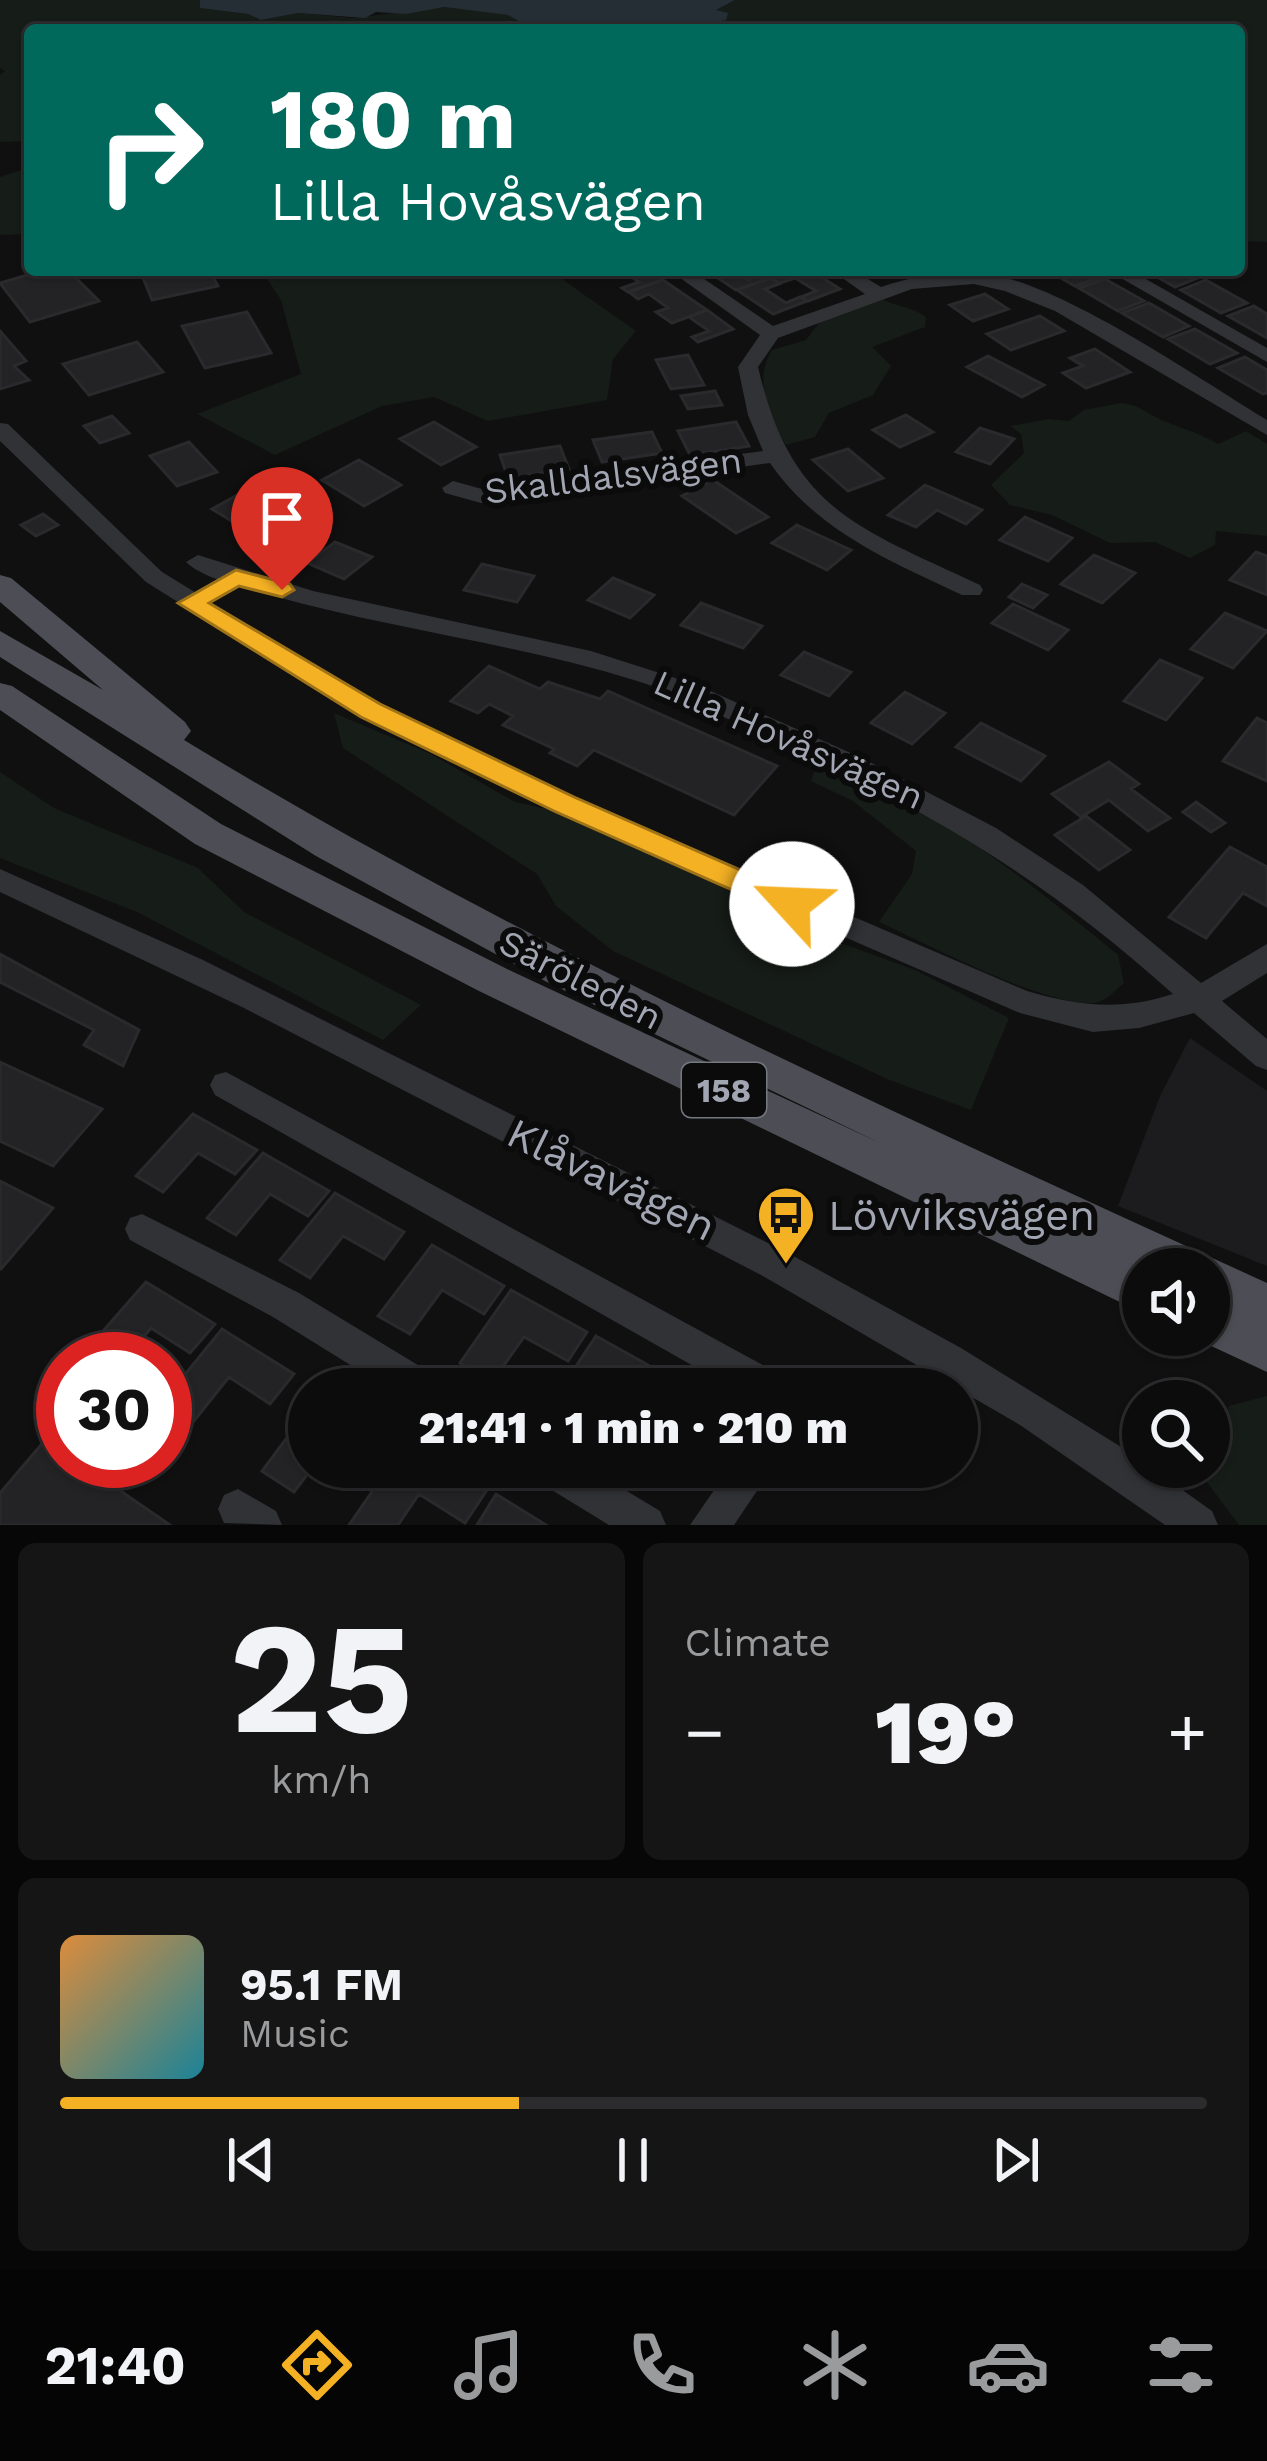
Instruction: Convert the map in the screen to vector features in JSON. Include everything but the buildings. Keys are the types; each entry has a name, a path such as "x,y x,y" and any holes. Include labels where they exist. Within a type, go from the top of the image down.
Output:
{"main road":[{"name":"158","path":"0,585 173,730 194,764"},
{"name":"Säröleden","path":"0,642 329,846 559,970 1144,1248"},
{"name":"Säröleden","path":"0,694 208,834 493,980 1122,1280"},
{"path":"1230,1289 1267,1306"},
{"path":"1230,1331 1267,1349"}],"street":[{"path":"687,276 771,334 878,293 958,276"},
{"path":"850,276 878,293"},
{"path":"978,276 1062,307 1265,425"},
{"path":"1127,276 1267,356"},
{"name":"Skalldalsvägen","path":"771,334 748,367 762,432 773,456 806,497 849,531 971,590"},
{"path":"0,429 119,547 190,603 389,720 564,804 1020,1001 1091,1019 1155,1013 1198,998 1267,956"},
{"name":"Skalldalsvägen","path":"453,488 481,496 773,456"},
{"name":"Lilla Hovåsvägen","path":"198,562 236,578 418,626 646,674 820,747 915,791 1027,860 1116,927 1267,1057"},
{"path":"190,603 236,578"},
{"name":"Klåvavägen","path":"0,880 135,939 785,1266 1127,1471 1198,1525"},
{"path":"226,1084 733,1368"},
{"path":"142,1229 286,1306 388,1368"},
{"path":"585,1488 646,1525"},
{"path":"710,1525 738,1488"}],"shaded area":[{"path":"0,0 200,0 201,8 261,20 298,13 353,18 444,7 508,15 524,24 24,24 24,141 0,142 0,75 5,71 0,68"},
{"path":"200,0 735,0 716,10 728,13 726,20 708,24 524,24 508,15 444,7 406,14 376,12 365,18 298,13 261,20 200,8"},
{"path":"735,0 1267,0 1267,242 1245,241 1245,24 706,24 714,11"},
{"path":"24,169 24,234 0,235 0,177"},
{"path":"265,276 558,276 636,331 613,359 607,400 488,421 434,397 382,406 275,455 197,414 301,374 281,300"},
{"path":"877,297 920,313 926,317 925,327 872,347 891,366 873,395 829,413 815,437 786,445 769,410 764,385 772,350 806,340 819,323"},
{"path":"1121,403 1218,444 1246,431 1267,444 1267,536 1216,531 1215,545 1190,558 1155,542 1110,543 1052,515 1010,505 991,485 1024,453 1021,434 1010,426 1049,419 1069,421 1084,410"},
{"path":"334,713 431,754 515,802 551,810 645,849 816,934 915,970 1009,1018 971,1110 887,1079 613,951 556,906 537,874 343,748"},
{"path":"818,762 901,800 1012,871 1118,955 1124,983 1101,1001 1056,998 879,922 912,874 916,851 853,801 811,781"},
{"path":"0,772 54,808 198,868 244,912 421,1005 383,1040 137,912 0,858"},
{"path":"1190,1038 1267,1091 1267,1266 1118,1206 1161,1094"},
{"path":"1267,1396 1267,1525 1239,1525 1211,1488 1230,1488 1230,1406"}],"place":[{"name":"Lövviksvägen","path":"786,1266"}],"route":[{"path":"282,590 236,578 190,603 370,711 564,804 792,904"}]}
